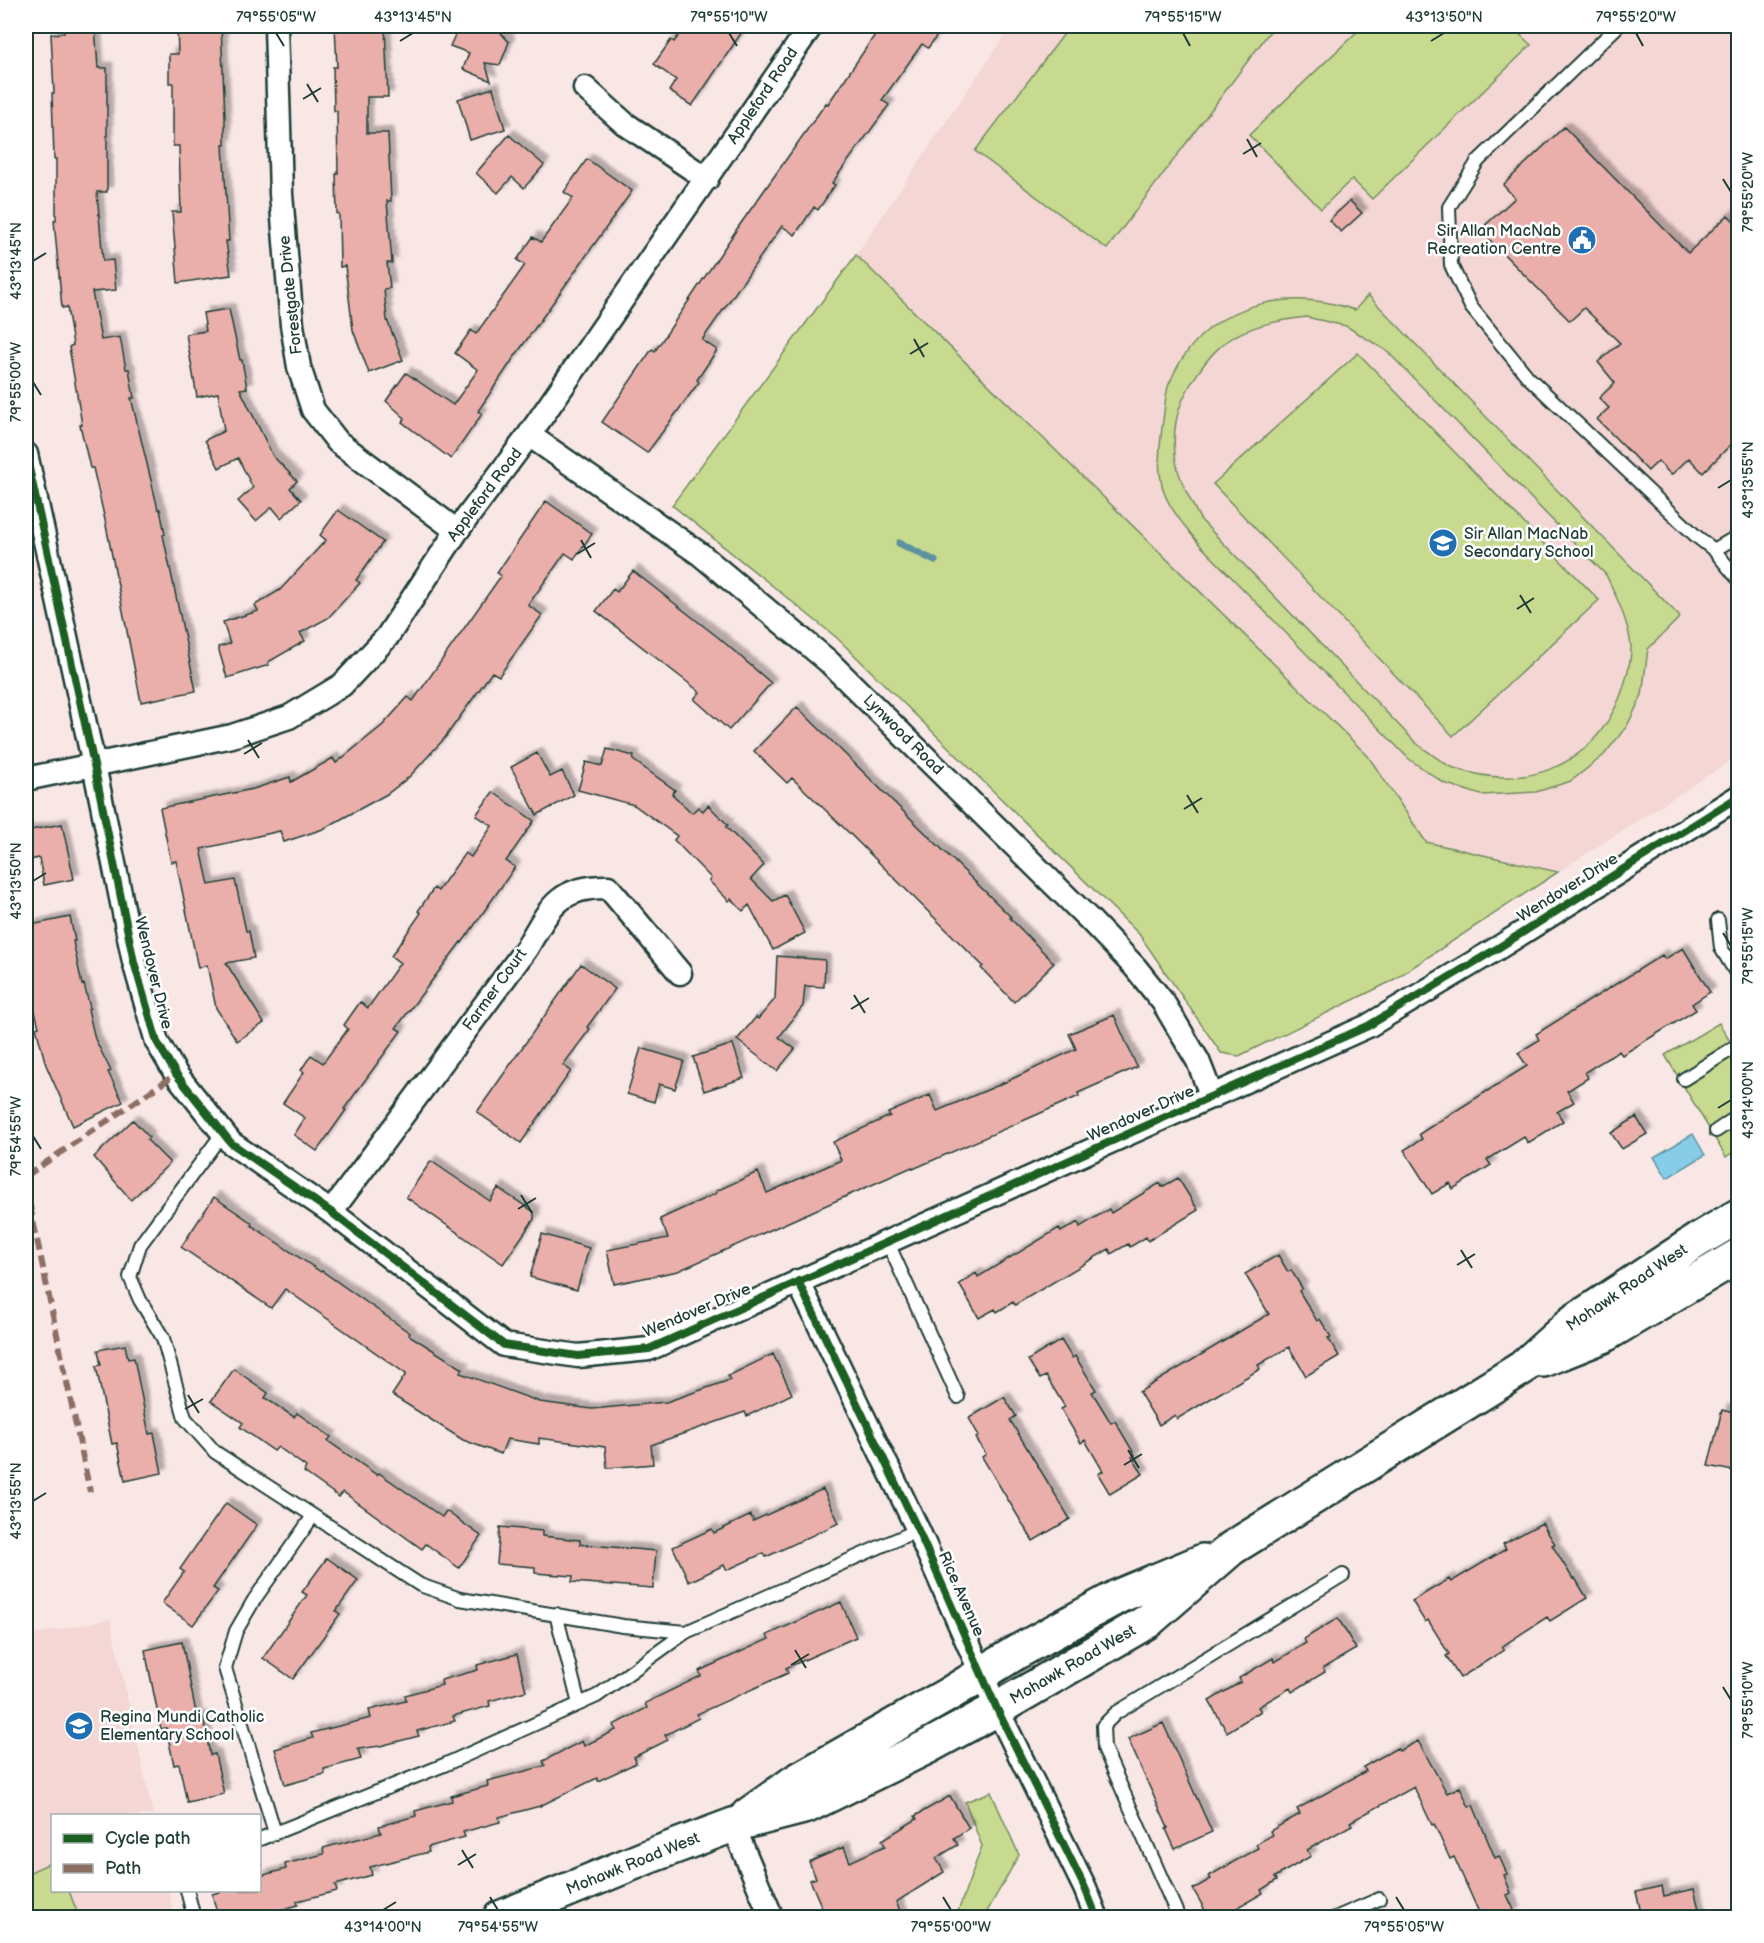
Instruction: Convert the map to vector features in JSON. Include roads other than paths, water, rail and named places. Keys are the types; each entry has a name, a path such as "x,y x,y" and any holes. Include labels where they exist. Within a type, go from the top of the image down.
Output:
{"main road":[{"name":"Mohawk Road West","path":"1522,1368 1603,1336 1724,1248 1738,1216"},
{"name":"Mohawk Road West","path":"733,1825 796,1781 1119,1596 1232,1548 1522,1368 1573,1322 1724,1248"},
{"name":"Mohawk Road West","path":"500,1917 733,1825 807,1806 927,1747 1148,1621 1232,1548"}],"street":[{"name":"Forestgate Drive","path":"276,26 281,194 292,325 299,367 313,410 338,442 457,531"},
{"name":"Appleford Road","path":"26,779 231,736 289,717 342,685 387,637 457,531 529,435 811,26"},
{"path":"585,88 624,123 707,179"},
{"name":"Lynwood Road","path":"529,435 700,554 836,669 1135,967 1163,1002 1198,1062 1212,1097"},
{"name":"Wendover Drive","path":"26,454 30,498 94,765 134,962 157,1042 176,1074 231,1143 332,1212 504,1345 578,1356 649,1349 1368,1026 1498,948 1738,797"},
{"name":"Farmer Court","path":"332,1212 526,949 551,906 587,886 608,887 680,973"},
{"name":"Rice Avenue","path":"798,1281 918,1530 997,1709 1097,1917"},
{"path":"733,1825 772,1917"}],"lane":[{"path":"1618,26 1478,161 1449,207 1451,265 1471,307 1528,377 1696,536 1714,550 1738,579"},
{"path":"1714,550 1738,536"},
{"path":"1718,920 1721,948 1738,976"},
{"path":"1684,1078 1738,1045"},
{"path":"1716,1131 1738,1116"},
{"path":"222,1134 140,1245 130,1277 140,1300 164,1338 185,1418 214,1452 420,1585 460,1599 623,1626 686,1632"},
{"path":"887,1241 958,1397"},
{"path":"275,1833 225,1668 236,1631 254,1600 313,1516"},
{"path":"261,1839 444,1765 597,1696 686,1632 918,1530"},
{"path":"1179,1917 1104,1748 1103,1726 1116,1713 1343,1575"},
{"path":"556,1614 579,1704"},
{"path":"188,1892 194,1917"},
{"path":"1335,1917 1379,1899"}],"water":[{"path":"1693,1134 1705,1155 1667,1178 1654,1157"}],"waterway":[{"path":"899,543 935,561"}],"place":[{"name":"Sir Allan MacNab Recreation Centre","path":"1582,240"},
{"name":"Sir Allan MacNab Secondary School","path":"1443,543"},
{"name":"Regina Mundi Catholic Elementary School","path":"79,1726"}]}
